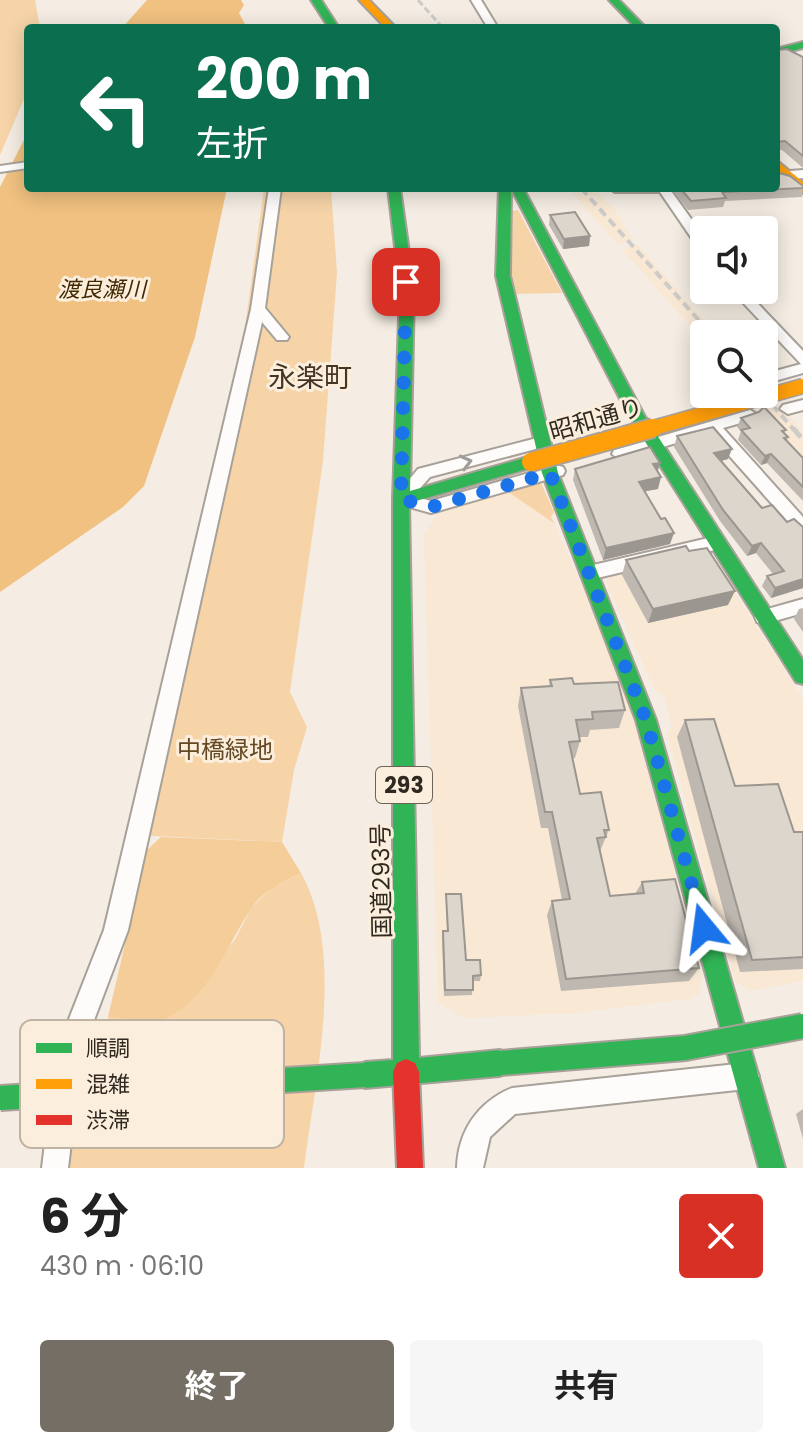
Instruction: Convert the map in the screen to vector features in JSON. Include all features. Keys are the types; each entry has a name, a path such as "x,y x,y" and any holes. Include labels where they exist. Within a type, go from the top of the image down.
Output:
{"main road":[{"path":"316,0 331,24"},
{"path":"364,0 387,24"},
{"path":"614,0 637,24"},
{"path":"786,172 803,189"},
{"name":"国道293号","path":"395,192 407,288 401,499 406,1072 410,1168"},
{"path":"772,1168 646,720 550,473 541,442 503,276 504,196 521,195 656,444 803,676"},
{"name":"昭和通り","path":"401,499 803,386"},
{"path":"284,1080 685,1048 803,1026"},
{"path":"0,1098 20,1097"}],"street":[{"path":"476,0 491,24"},
{"path":"788,49 803,61"},
{"path":"0,169 24,166"},
{"path":"81,1020 116,930 258,309 274,192"},
{"path":"666,192 690,226"},
{"path":"751,304 803,360"},
{"path":"258,309 282,337"},
{"path":"778,375 803,368"},
{"path":"541,442 424,473 401,499 431,507 750,415"},
{"path":"713,427 803,528"},
{"path":"589,573 717,543"},
{"path":"764,617 803,606"},
{"path":"470,1168 469,1156 490,1113 512,1101 746,1076"},
{"path":"55,1168 57,1148"}],"shaded area":[{"path":"572,192 598,192 615,210 632,240 618,245"},
{"path":"636,243 704,320 690,320 690,326 623,250"},
{"path":"778,404 803,432 803,462 759,408 778,408"},
{"path":"507,491 555,524 625,687 702,975 700,993 689,999 575,1013 464,1018 438,1003 424,535 440,510"},
{"path":"709,552 803,699 803,981 750,991 735,981 667,734 672,727 664,696 656,692 606,583 611,575"},
{"path":"161,837 282,842 301,873 261,897 205,986 180,1010 161,1020 108,1017 147,850"}],"green space":[{"path":"0,0 35,0 39,24 24,24 24,99 0,155"},
{"name":"中橋緑地","path":"263,192 331,192 337,273 323,461 290,692 307,727 294,770 282,842 131,835 241,357"},
{"path":"518,210 562,293 511,294 510,211"},
{"path":"541,483 554,512 551,517 555,524 507,491"},
{"path":"301,873 314,905 322,941 324,1018 304,1168 47,1168 53,1148 284,1148 284,1020 162,1020 234,941 252,907 271,888"},
{"path":"108,1017 162,1020 108,1020"}],"water":[{"path":"147,0 241,0 244,5 239,13 245,24 126,24"},
{"name":"渡良瀬川","path":"24,140 24,192 226,192 195,337 144,486 123,507 0,592 0,187"}],"building":[{"path":"787,49 803,57 803,156 785,141 780,142 780,50"},
{"path":"780,173 790,176 803,188 780,189"},
{"path":"683,192 722,192 726,198 691,201"},
{"path":"575,212 590,236 564,239 550,215"},
{"path":"765,408 786,430 782,431 788,437 784,438 803,458 803,487 771,454 765,456 741,430 750,428 741,418"},
{"path":"713,427 732,449 714,453 762,508 772,505 787,522 794,519 803,527 803,579 775,588 767,576 784,571 761,543 752,546 723,510 677,436"},
{"path":"650,447 660,463 653,464 661,477 639,482 661,519 665,518 674,533 606,548 575,469"},
{"path":"686,546 689,551 707,548 735,591 653,609 626,560"},
{"path":"572,678 574,684 618,682 625,710 592,712 593,719 576,720 580,741 569,742 580,794 601,792 609,830 604,830 606,837 597,838 610,896 644,893 642,882 675,879 699,968 566,979 552,901 570,899 552,812 545,812 521,688 552,686 550,680"},
{"path":"714,719 735,786 778,784 794,832 803,832 803,957 752,960 685,720"},
{"path":"446,894 461,894 466,960 480,960 481,975 473,976 473,990 445,990 443,931 448,931"}],"railway":[{"path":"418,0 439,24"},
{"path":"585,192 699,320"},
{"path":"775,408 794,430"},
{"path":"793,428 803,440"}],"traffic: fast":[{"path":"316,0 331,24"},
{"path":"614,0 637,24"},
{"path":"780,51 803,45"},
{"path":"395,192 407,288 401,499"},
{"path":"505,192 503,276 550,473 646,720 772,1168"},
{"path":"519,192 637,416 803,676"},
{"path":"365,1075 406,1072 401,499 531,462"},
{"path":"500,1063 685,1048 803,1026"},
{"path":"406,1072 500,1063"},
{"path":"284,1080 365,1075"},
{"path":"0,1098 20,1097"}],"traffic: slow":[{"path":"364,0 387,24"},
{"path":"780,167 803,189"},
{"path":"531,462 803,386"}],"traffic: jam":[{"path":"406,1072 410,1168"}],"district":[{"name":"永楽町","path":"310,377"}],"route":[{"path":"406,282 401,499 431,507 550,473 646,720 704,928"}]}
